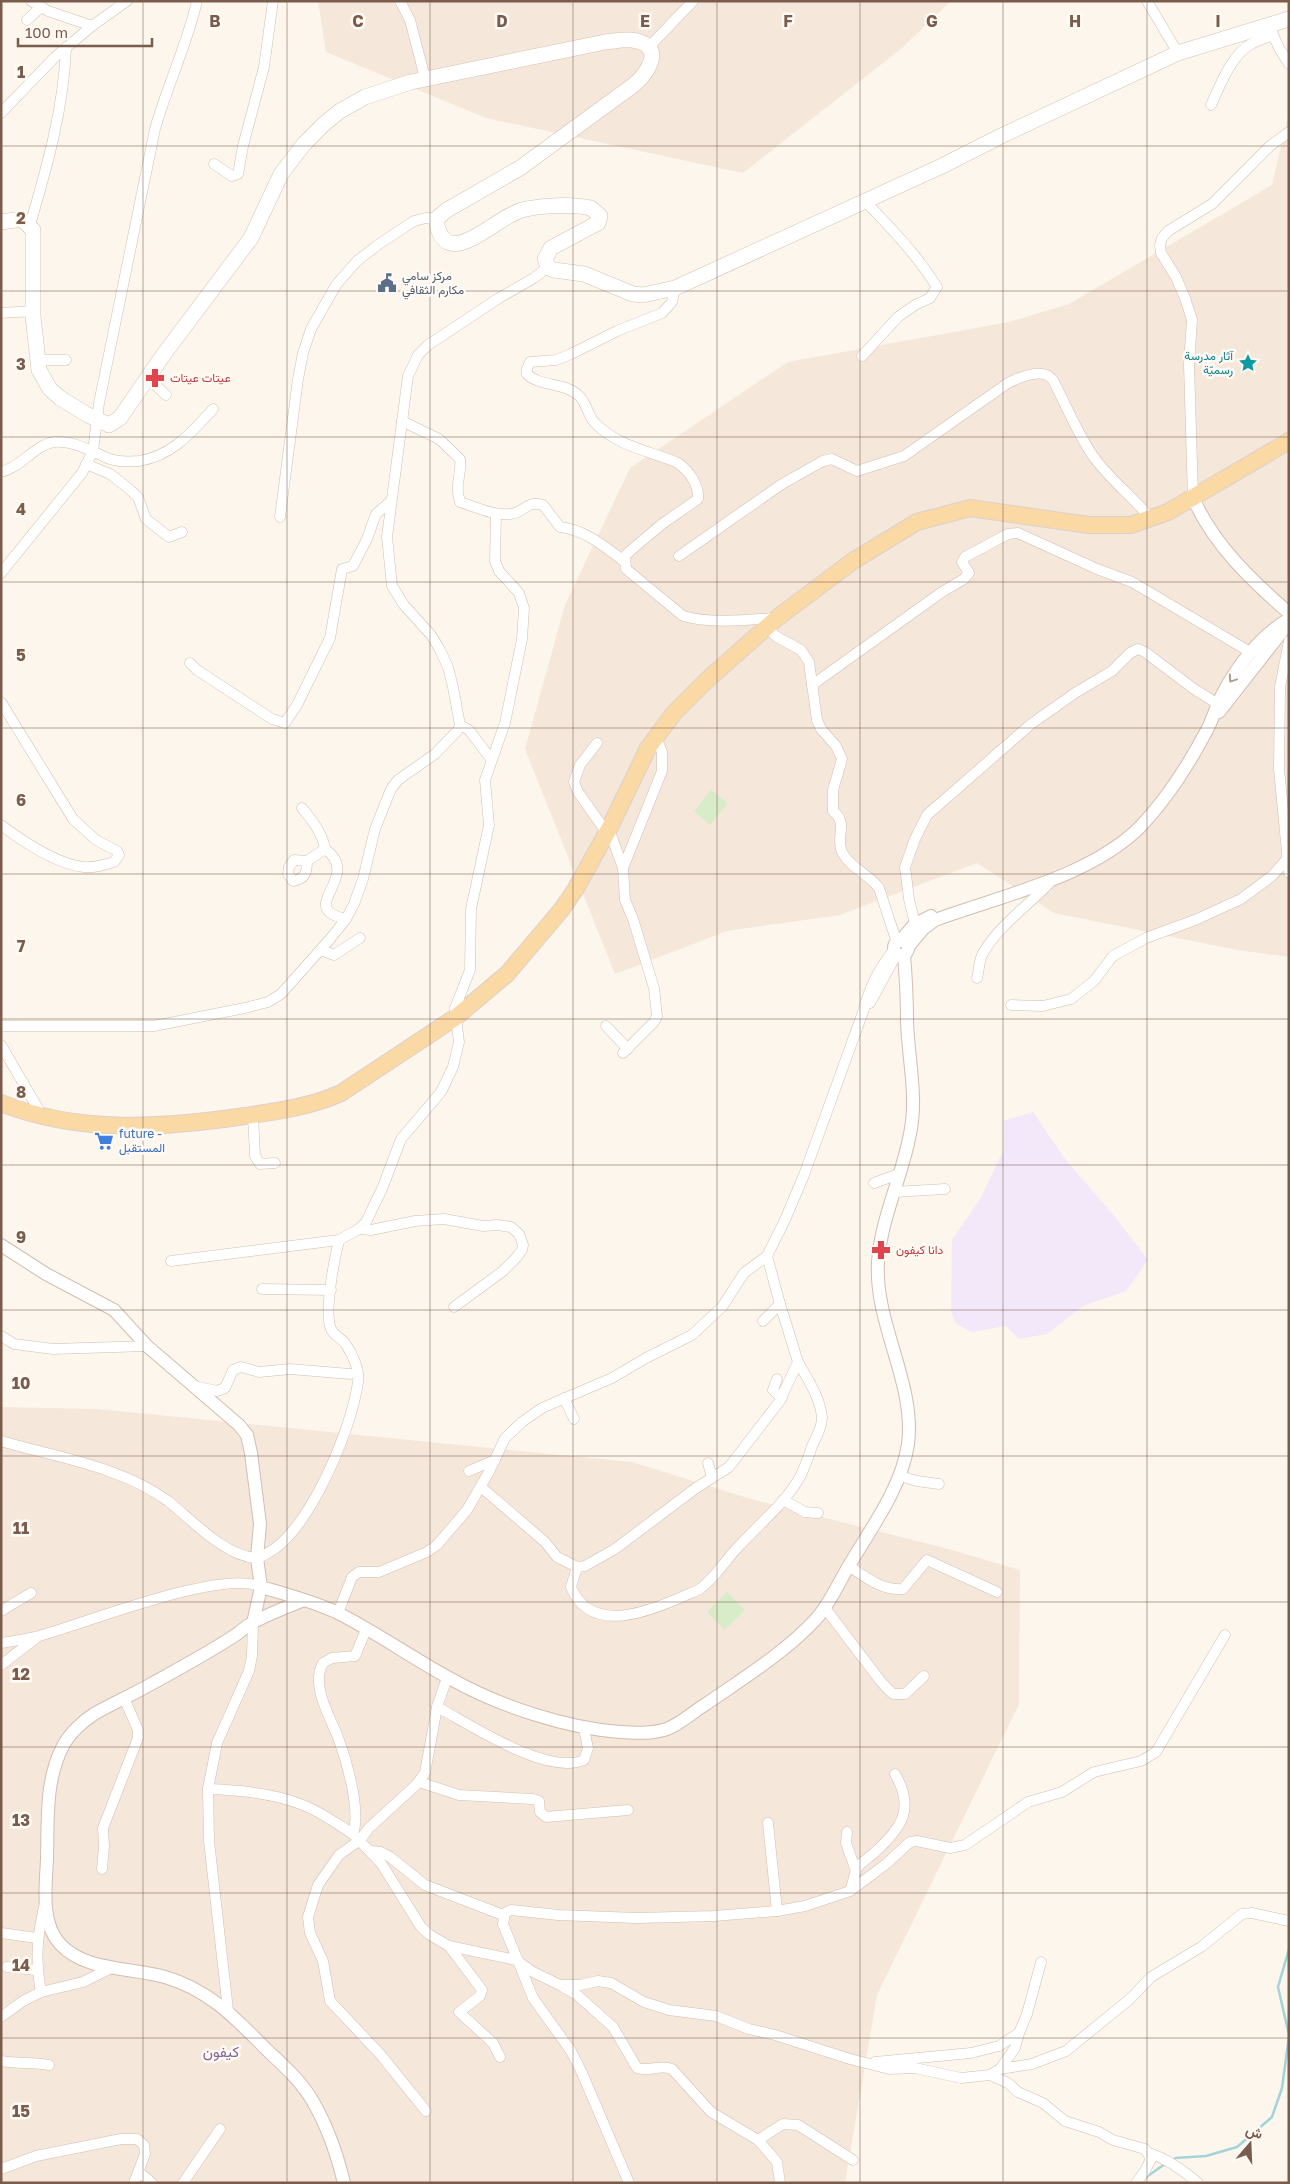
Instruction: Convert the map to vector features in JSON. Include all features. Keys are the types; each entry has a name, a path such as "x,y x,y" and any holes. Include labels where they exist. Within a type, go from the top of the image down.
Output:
{"main road":[{"path":"1,222 22,219 30,225 33,233 33,312 39,370 50,390 73,407 109,425 118,422 251,238 281,174 315,130 340,111 365,97 388,88 425,78 605,42 634,40 648,48 652,61 650,67 635,84 520,168 447,210 436,219 440,237 450,244 474,238 500,220 522,210 583,206 592,208 600,216 598,223 551,248 545,259 548,267 554,270 584,274 633,294 643,295 675,288 865,201 1178,53 1271,30 1289,20"},
{"path":"1,1103 43,1117 89,1124 163,1125 296,1108 322,1102 340,1093 456,1017 507,974 562,909 608,831 644,756 674,713 771,622 853,561 918,522 970,508 1089,525 1132,525 1152,519 1193,498 1289,441"}],"street":[{"path":"31,1 63,17 92,26"},
{"path":"1,113 66,47 128,1"},
{"path":"1,574 72,486 93,451 96,420 155,130 190,28 197,1"},
{"path":"214,164 232,176 238,174 240,170 243,146 264,67 273,1"},
{"path":"400,1 410,20 425,78"},
{"path":"648,48 693,1"},
{"path":"1147,1 1178,53"},
{"path":"27,20 42,7"},
{"path":"1211,105 1233,63 1243,49 1271,30 1289,64"},
{"path":"30,225 48,161 62,96 66,72 66,47"},
{"path":"1289,132 1270,146 1212,204 1168,231 1162,238 1160,245 1161,253 1186,298 1192,320 1189,364 1193,498 1208,526 1233,559 1266,594 1289,613"},
{"path":"862,356 898,317 915,305 930,298 937,287 906,245 865,201"},
{"path":"280,517 298,379 305,346 311,329 336,285 357,262 379,244 414,221 426,218 436,219"},
{"path":"1,1026 154,1026 268,1002 282,994 346,919 363,879 375,830 391,789 398,780 435,754 458,730 460,725 448,667 439,648 431,635 404,605 392,586 387,537 408,376 418,355 428,345 499,298 534,278 548,267"},
{"path":"1,1643 37,1636 187,1591 232,1582 246,1582 338,1613 404,1650 447,1678 523,1710 584,1729 638,1733 657,1731 670,1728 744,1678 797,1637 817,1618 862,1546 900,1476 908,1442 906,1407 877,1277 878,1257 912,1123 912,1072 899,949 879,888 848,861 841,849 842,822 840,816 833,811 832,790 842,759 836,746 821,729 817,720 806,656 802,650 778,637 771,622 683,616 626,569 625,556 662,524 698,499 699,491 685,468 678,463 623,443 602,430 591,419 586,404 577,394 561,386 532,379 527,374 530,362 556,360 617,331 662,313 672,302 675,288"},
{"path":"1,313 33,312"},
{"path":"37,360 66,360"},
{"path":"679,556 782,484 823,461 832,459 857,471 904,456 1008,383 1028,375 1047,374 1053,380 1093,455 1107,474 1152,519"},
{"path":"148,378 166,395"},
{"path":"1,472 15,468 46,444 64,442 93,451 107,459 121,462 151,459 173,449 213,409"},
{"path":"402,421 439,439 460,459 462,470 456,485 460,502 496,514 511,514 530,503 543,504 560,527 575,529 587,535 625,562"},
{"path":"86,464 110,474 128,488 138,498 146,519 169,537 182,532"},
{"path":"190,663 197,670 272,719 285,723 297,705 330,638 342,569 353,566 367,539 376,514 391,501"},
{"path":"171,1261 340,1240 359,1229 376,1203 400,1138 438,1096 453,1067 460,1042 455,1008 470,970 471,915 489,825 485,780 505,722 521,652 524,608 519,593 499,571 495,561 496,514"},
{"path":"812,685 942,592 964,579 969,573 962,562 965,557 1008,534 1018,533 1097,569 1132,582 1250,652"},
{"path":"1212,720 1226,687 1250,652 1289,619"},
{"path":"899,949 928,924 975,905 1052,879 1095,861 1128,838 1141,826 1166,796 1212,720 1289,623"},
{"path":"1289,641 1280,687 1279,752 1289,873"},
{"path":"915,924 909,900 905,867 914,839 924,820 946,797 992,760 1036,720 1075,693 1112,671 1130,653 1138,649 1145,652 1194,690 1218,704"},
{"path":"1,702 72,819 86,833 117,850 119,855 114,862 105,865 93,867 71,865 13,834 1,825"},
{"path":"460,725 470,730 492,759"},
{"path":"623,868 662,771 662,752 656,737"},
{"path":"597,743 580,765 574,782 578,792 614,838 623,868 625,900 633,919 654,988 657,1016 625,1051 606,1026"},
{"path":"302,808 315,825 324,842 325,849 333,855 339,868 338,875 325,901 326,907 335,916 346,919"},
{"path":"308,861 325,849"},
{"path":"1011,1005 1044,1006 1071,999 1094,981 1113,956 1146,938 1195,920 1241,899 1272,876 1287,859"},
{"path":"977,978 982,956 998,933 1010,918 1036,898 1052,879"},
{"path":"338,1613 352,1577 355,1574 379,1572 433,1549 457,1524 481,1487 509,1432 542,1408 612,1378 646,1358 692,1335 722,1307 744,1274 768,1256 804,1175 863,1012 868,993 876,976 899,949 915,924 952,909 975,905"},
{"path":"321,950 334,955 360,938"},
{"path":"1,1045 43,1117"},
{"path":"253,1115 255,1156 260,1164 275,1163"},
{"path":"874,1183 899,1174"},
{"path":"893,1192 945,1189"},
{"path":"359,1229 371,1230 415,1221 444,1219 483,1226 511,1227 519,1234 522,1250 503,1271 454,1307"},
{"path":"1,1441 74,1461 143,1486 167,1501 199,1528 238,1554 257,1558 283,1544 303,1518 335,1456 358,1382 358,1369 345,1343 333,1332 330,1325 334,1261 340,1240"},
{"path":"1,1245 46,1274 114,1310 146,1346 239,1424 247,1435 260,1524 257,1558 261,1587 252,1623 252,1656 249,1670 217,1743 208,1789 209,1842 228,2010"},
{"path":"577,1567 571,1588 585,1607 610,1617 644,1613 700,1589 783,1500 800,1476 820,1428 822,1418 817,1400 798,1362 780,1304 768,1256"},
{"path":"262,1289 331,1290"},
{"path":"763,1321 780,1304"},
{"path":"1,1336 14,1344 53,1349 146,1346"},
{"path":"481,1487 545,1542 557,1557 577,1567 585,1566 615,1549 729,1467 782,1398 798,1362"},
{"path":"194,1386 217,1391 225,1388 233,1370 241,1367 259,1372 290,1368 350,1374"},
{"path":"777,1379 773,1390 782,1398"},
{"path":"564,1398 574,1419"},
{"path":"469,1471 495,1460"},
{"path":"708,1463 712,1478"},
{"path":"900,1476 917,1481 940,1484"},
{"path":"783,1500 805,1512 818,1513"},
{"path":"849,1566 874,1583 903,1589 927,1560 996,1592"},
{"path":"1,1611 31,1593"},
{"path":"304,1600 252,1623 217,1646 93,1715 71,1735 64,1744 54,1767 48,1801 46,1901 48,1920 52,1932 60,1944 79,1958 95,1964 144,1971 168,1977 209,1997 228,2010 292,2073 311,2098 326,2125 344,2183"},
{"path":"825,1608 882,1684 893,1694 905,1694 924,1676"},
{"path":"357,1837 351,1786 341,1745 322,1694 320,1672 323,1663 332,1658 355,1656 366,1630"},
{"path":"629,2183 571,2051 533,1998 503,1924 504,1915 511,1910 558,1915 637,1918 714,1916 777,1911 805,1906 850,1891 891,1860 910,1842 917,1841 950,1848 965,1845 1028,1802 1062,1792 1094,1772 1135,1764 1147,1759 1156,1752 1225,1635"},
{"path":"1,1665 37,1636"},
{"path":"426,2111 380,2054 330,2001 323,1961 310,1932 308,1918 318,1885 339,1855 419,1782 427,1768 437,1707 447,1678"},
{"path":"102,1869 103,1828 138,1738 138,1730 124,1698"},
{"path":"437,1707 516,1749 554,1764 572,1764 584,1760 588,1748 584,1729"},
{"path":"850,1891 856,1871 889,1838 902,1819 905,1799 904,1791 895,1774"},
{"path":"419,1782 459,1795 533,1799 539,1801 540,1812 546,1817 628,1810"},
{"path":"208,1789 230,1790 284,1798 313,1810 357,1837 381,1864 416,1921 430,1935 449,1946 516,1960 533,1972 576,1994 613,2027 638,2068 644,2070 665,2066 672,2069 711,2112 758,2140 777,2162 780,2183"},
{"path":"768,1824 777,1911"},
{"path":"847,1832 846,1843 856,1871"},
{"path":"370,1851 381,1852 390,1857 425,1885 504,1915"},
{"path":"41,1992 36,1970 37,1938 46,1901"},
{"path":"560,1985 580,1985 598,1981 611,1983 644,2002 662,2008 716,2016 749,2029 889,2069 915,2068 961,2078 990,2075 1000,2069 1032,2064 1066,2050 1130,1999 1152,1977 1202,1947 1242,1914 1252,1913 1289,1921"},
{"path":"1,1934 37,1938"},
{"path":"449,1946 482,1990 480,1996 459,2012 493,2043 500,2057"},
{"path":"1000,2069 1015,2048 1027,2014 1041,1962"},
{"path":"7,1967 36,1970"},
{"path":"1,2017 23,2001 41,1992 83,1982 113,1967"},
{"path":"861,2062 890,2062 946,2053 971,2052 998,2046 1019,2033"},
{"path":"1,2061 20,2065 38,2063 49,2065"},
{"path":"990,2075 1008,2083 1018,2092 1043,2103 1065,2121 1099,2132 1113,2140 1145,2148 1151,2159 1136,2183"},
{"path":"758,2140 783,2124 798,2125 853,2160"},
{"path":"183,2183 220,2129"},
{"path":"1,2169 36,2156 121,2139 137,2139 144,2144 145,2154 134,2183"},
{"path":"1149,2153 1162,2157 1185,2171 1198,2183"},
{"path":"139,2172 152,2183"}],"shaded area":[{"path":"318,1 951,1 902,48 743,173 486,118 326,52"},
{"path":"1289,113 1289,957 1237,950 1054,913 977,863 840,915 727,931 615,974 525,749 565,605 630,468 788,362 1009,322 1069,304 1272,185"},
{"path":"1033,1112 1065,1159 1115,1217 1148,1260 1126,1291 1083,1306 1047,1334 1019,1339 1006,1326 972,1332 956,1324 951,1312 952,1240 980,1199 1004,1149 1003,1121"},
{"path":"1,1407 98,1409 632,1462 751,1499 945,1548 1020,1570 1019,1704 877,1995 845,2183 1,2183"}],"green space":[{"path":"711,790 728,803 710,825 694,811"},
{"path":"727,1592 745,1610 725,1630 707,1612"}],"waterway":[{"path":"1289,1949 1278,1987 1289,2035"},
{"path":"1172,2160 1176,2158 1206,2156 1237,2147 1272,2117 1282,2088 1289,2036"},
{"path":"1145,2178 1165,2164"}],"place":[{"name":"مركز سامي مكارم الثقافي","path":"387,283"},
{"name":"آثار مدرسة رسميّة","path":"1248,363"},
{"name":"عيتات عيتات","path":"155,378"},
{"name":"future - المستقبل","path":"104,1141"},
{"name":"دانا كيفون","path":"881,1250"}],"district":[{"name":"كيفون","path":"221,2052"}]}
